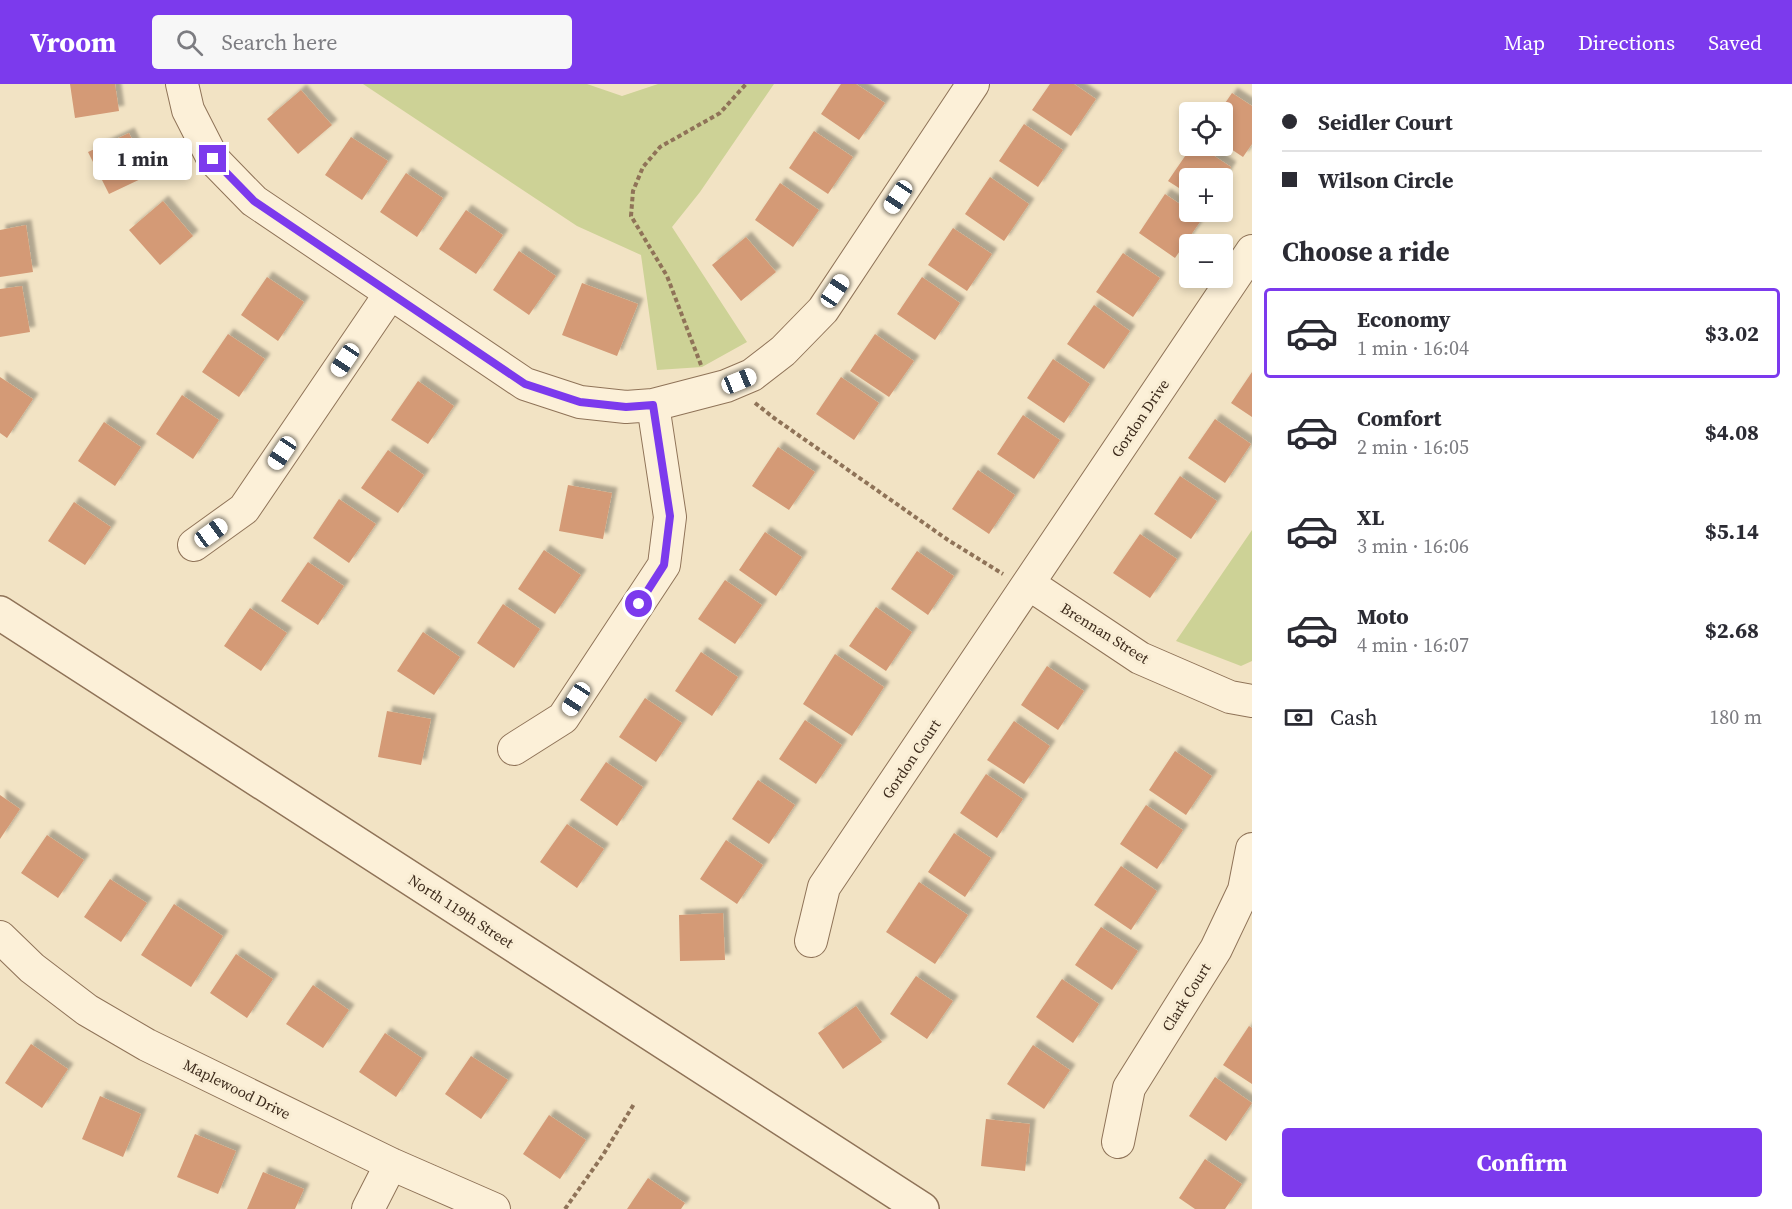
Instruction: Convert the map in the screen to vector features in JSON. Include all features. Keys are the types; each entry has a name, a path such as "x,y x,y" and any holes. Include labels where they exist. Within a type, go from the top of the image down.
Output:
{"street":[{"path":"182,84 188,110 213,159 254,201 525,384 580,402 626,407 653,405 726,386 752,375 783,351 823,310 974,84"},
{"name":"Gordon Drive","path":"1016,579 1252,252"},
{"path":"194,545 244,509 390,294"},
{"path":"514,749 563,718 664,565 670,516 653,405"},
{"name":"Brennan Street","path":"1016,579 1140,658 1230,697 1252,701"},
{"name":"Gordon Court","path":"811,941 824,886 1016,579"},
{"name":"North 119th Street","path":"0,613 922,1209"},
{"name":"Clark Court","path":"1118,1142 1129,1088 1216,949 1244,890 1252,849"},
{"name":"Maplewood Drive","path":"0,937 32,968 87,1010 147,1045 391,1164 494,1209"},
{"path":"368,1209 391,1164"}],"path":[{"path":"703,371 667,276 631,216 633,191 643,167 660,147 720,113 746,84"},
{"path":"752,401 948,540 1016,579"},
{"path":"566,1209 634,1104"}],"green space":[{"path":"363,84 587,84 622,96 658,84 774,84 700,192 672,227 747,342 702,367 657,370 641,255 577,226"},
{"path":"1252,530 1252,661 1241,666 1176,641"}],"building":[{"path":"70,84 115,84 119,111 75,118"},
{"path":"841,84 856,84 885,103 859,140 821,114"},
{"path":"1050,84 1074,84 1096,99 1071,136 1032,110"},
{"path":"301,90 332,125 298,154 267,119"},
{"path":"1232,93 1252,106 1252,144 1243,157 1233,150 1233,102 1226,102"},
{"path":"1024,124 1063,150 1038,187 999,161"},
{"path":"814,131 853,157 828,194 789,168"},
{"path":"129,133 149,175 109,194 88,152"},
{"path":"351,137 388,161 362,200 325,175"},
{"path":"1185,156 1214,156 1231,167 1179,168 1179,188 1168,181"},
{"path":"406,173 443,198 417,237 380,212"},
{"path":"990,177 1029,204 1004,241 965,214"},
{"path":"780,183 819,210 793,247 755,220"},
{"path":"1165,194 1179,203 1179,222 1200,222 1192,234 1179,234 1179,252 1175,258 1139,233"},
{"path":"163,201 193,236 160,265 129,230"},
{"path":"466,210 503,235 476,274 439,249"},
{"path":"26,225 33,272 0,277 0,230"},
{"path":"953,228 992,254 967,291 928,265"},
{"path":"746,237 776,272 741,301 712,265"},
{"path":"519,251 556,276 529,315 493,290"},
{"path":"1123,253 1160,278 1133,317 1096,292"},
{"path":"267,277 304,302 278,341 241,315"},
{"path":"922,277 960,303 935,340 897,314"},
{"path":"582,283 638,304 617,356 562,335"},
{"path":"22,286 30,332 0,337 0,289"},
{"path":"1094,305 1130,331 1104,369 1067,344"},
{"path":"228,334 265,359 239,397 202,372"},
{"path":"875,334 914,361 889,397 850,371"},
{"path":"1053,359 1090,384 1064,423 1027,398"},
{"path":"1252,372 1252,417 1231,403"},
{"path":"0,377 33,399 7,438 0,433"},
{"path":"841,377 879,403 854,440 816,414"},
{"path":"418,381 454,406 428,444 391,420"},
{"path":"182,395 219,420 193,459 156,434"},
{"path":"1023,415 1060,440 1034,479 997,454"},
{"path":"1215,419 1251,444 1225,483 1188,458"},
{"path":"104,422 141,447 115,486 78,461"},
{"path":"778,447 815,472 789,510 752,486"},
{"path":"388,450 424,475 398,513 361,488"},
{"path":"978,470 1015,495 989,534 952,509"},
{"path":"1180,476 1217,501 1191,539 1154,514"},
{"path":"568,485 612,493 603,539 559,531"},
{"path":"339,499 376,524 349,563 313,538"},
{"path":"74,502 111,527 85,565 48,541"},
{"path":"765,532 802,557 776,596 739,570"},
{"path":"1140,534 1177,559 1150,598 1113,573"},
{"path":"544,550 581,575 555,614 518,589"},
{"path":"917,551 954,576 928,615 891,589"},
{"path":"308,562 344,586 318,625 281,601"},
{"path":"725,580 762,605 735,644 698,619"},
{"path":"503,604 540,629 514,668 477,643"},
{"path":"876,607 912,632 886,671 849,646"},
{"path":"250,608 287,633 261,671 224,646"},
{"path":"423,632 460,657 434,695 397,671"},
{"path":"701,652 738,677 712,716 675,691"},
{"path":"835,654 884,687 852,736 803,704"},
{"path":"1047,666 1084,691 1058,730 1021,705"},
{"path":"645,698 682,723 656,762 619,737"},
{"path":"387,711 431,719 421,765 378,757"},
{"path":"805,720 842,745 816,784 779,759"},
{"path":"1014,721 1050,746 1024,784 987,760"},
{"path":"1175,751 1212,776 1186,815 1149,790"},
{"path":"606,762 643,787 617,826 580,800"},
{"path":"986,774 1023,799 997,838 960,813"},
{"path":"758,780 795,805 769,844 732,819"},
{"path":"0,795 20,809 0,839"},
{"path":"1146,805 1183,830 1157,869 1120,844"},
{"path":"567,824 604,849 577,888 540,862"},
{"path":"954,833 991,858 965,897 928,872"},
{"path":"47,835 84,860 58,898 21,873"},
{"path":"726,840 763,865 737,904 700,879"},
{"path":"1121,866 1157,891 1131,930 1094,905"},
{"path":"110,879 147,903 121,942 84,917"},
{"path":"919,882 968,915 935,964 886,932"},
{"path":"174,904 223,936 191,987 141,955"},
{"path":"723,913 725,960 680,961 679,915"},
{"path":"1101,927 1138,951 1112,990 1075,965"},
{"path":"236,954 273,979 247,1018 210,993"},
{"path":"916,976 953,1001 927,1039 890,1014"},
{"path":"1062,979 1099,1004 1073,1043 1036,1017"},
{"path":"313,985 349,1010 323,1048 286,1024"},
{"path":"856,1006 882,1042 843,1069 818,1033"},
{"path":"1249,1026 1252,1028 1252,1084 1223,1065"},
{"path":"385,1033 422,1058 396,1097 359,1072"},
{"path":"31,1044 68,1069 42,1108 5,1083"},
{"path":"1033,1045 1070,1070 1044,1109 1007,1084"},
{"path":"471,1056 508,1080 481,1119 445,1094"},
{"path":"1215,1077 1252,1103 1226,1141 1189,1116"},
{"path":"100,1096 141,1114 123,1157 82,1139"},
{"path":"549,1115 586,1140 560,1179 523,1154"},
{"path":"986,1119 1030,1124 1025,1171 981,1166"},
{"path":"195,1134 236,1151 218,1194 177,1177"},
{"path":"1205,1159 1242,1184 1225,1209 1195,1209 1179,1198"},
{"path":"263,1172 304,1189 295,1209 247,1209"},
{"path":"648,1178 685,1203 681,1209 627,1209"}],"route":[{"path":"213,159 254,201 525,384 580,402 626,407 653,405 670,516 664,565 639,604"}]}
